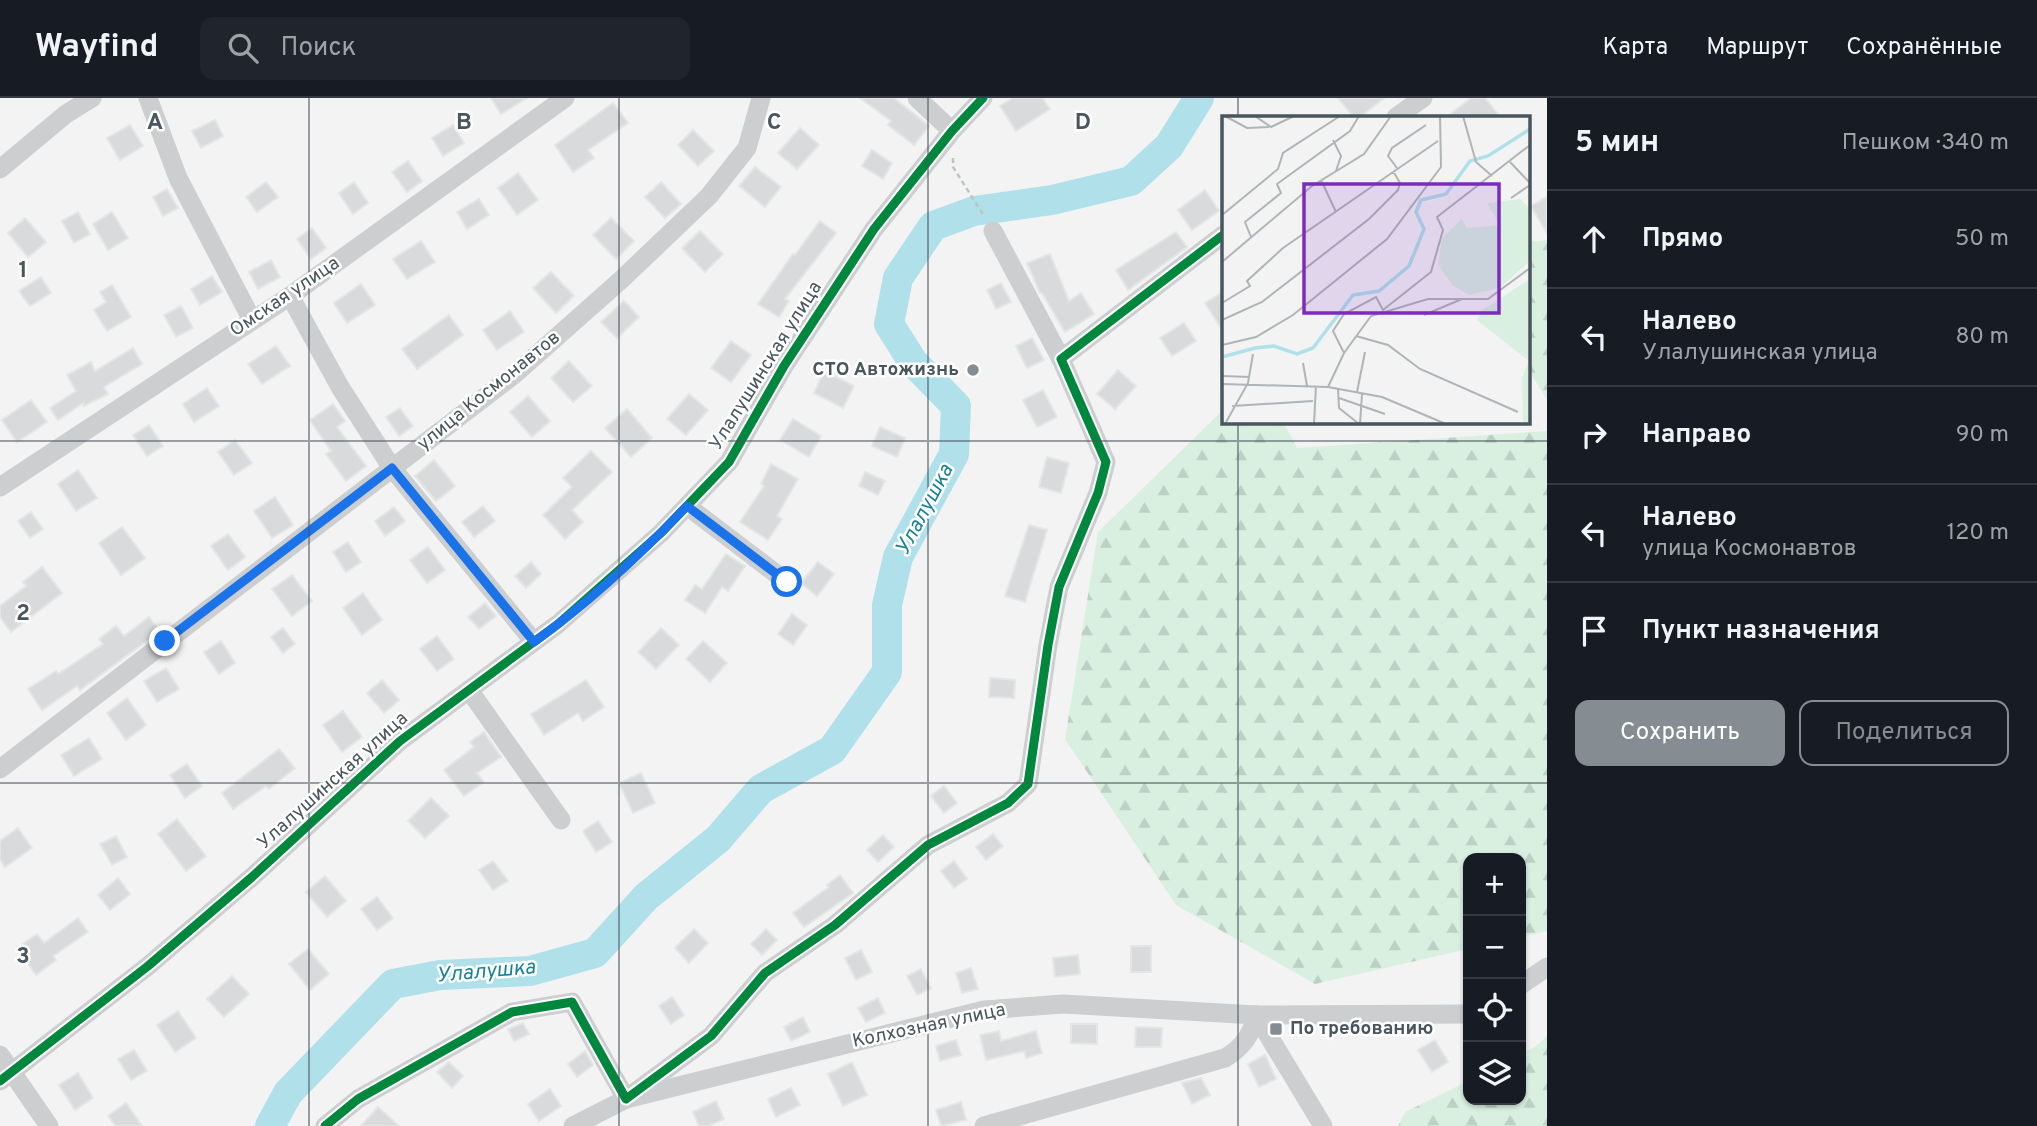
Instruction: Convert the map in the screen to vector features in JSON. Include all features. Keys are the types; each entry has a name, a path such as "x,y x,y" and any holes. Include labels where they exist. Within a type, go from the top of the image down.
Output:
{"street":[{"path":"0,169 66,114 92,98"},
{"path":"148,98 178,178 252,320"},
{"name":"Омская улица","path":"0,487 290,296 565,98"},
{"name":"улица Космонавтов","path":"0,769 515,374 622,279 709,196 747,148 761,98"},
{"path":"917,98 952,131"},
{"name":"Улалушинская улица","path":"6,1076 159,957 252,877 400,741 558,625 687,506 729,461 784,366 874,229 952,131 982,98"},
{"path":"1397,116 1423,98"},
{"path":"325,1126 358,1099 512,1012 572,1002 626,1099 711,1036 765,973 835,925 928,845 965,828 1008,803 1028,785 1059,587 1098,493 1106,462 1061,359 993,231"},
{"path":"1061,359 1222,236"},
{"path":"290,296 340,387 392,468 534,642"},
{"path":"687,506 787,582"},
{"path":"469,690 561,820"},
{"path":"1526,982 1547,967"},
{"name":"Колхозная улица","path":"573,1126 626,1099 984,1010 1063,1004 1256,1015 1463,1015"},
{"path":"984,1126 1225,1058 1247,1039 1254,1027 1256,1015"},
{"path":"1256,1015 1323,1126"},
{"path":"0,1055 6,1076 49,1126"}],"path":[{"path":"952,131 953,167 993,231"}],"green space":[{"path":"1547,240 1547,400 1530,372 1530,242"},
{"path":"1222,411 1222,424 1284,424 1297,448 1547,431 1547,931 1526,936 1526,853 1463,853 1463,950 1315,984 1176,905 1065,739 1098,532"},
{"path":"1547,1036 1547,1126 1398,1126 1405,1112 1463,1083 1463,1105 1526,1105 1526,1052"}],"building":[{"path":"491,98 527,98 501,114"},
{"path":"860,98 894,98 929,126 914,145 888,125 891,121"},
{"path":"1013,98 1042,98 1050,109 1016,131 1000,106"},
{"path":"1338,98 1384,98 1361,116 1353,116"},
{"path":"1471,98 1485,98 1499,116 1448,116"},
{"path":"613,103 628,123 588,150 594,158 573,172 555,145"},
{"path":"215,120 223,136 201,148 192,131"},
{"path":"130,125 143,146 120,160 107,138"},
{"path":"453,125 464,143 443,156 432,138"},
{"path":"800,128 819,145 797,169 778,153"},
{"path":"693,130 714,151 698,166 678,145"},
{"path":"872,150 892,163 883,179 862,166"},
{"path":"408,161 422,181 407,192 392,172"},
{"path":"755,167 781,187 765,207 739,186"},
{"path":"518,173 538,200 517,215 498,188"},
{"path":"266,182 278,197 257,212 246,197"},
{"path":"354,182 368,203 353,214 339,193"},
{"path":"661,182 681,204 665,218 645,197"},
{"path":"167,189 178,208 163,216 153,197"},
{"path":"1205,190 1219,211 1192,230 1178,210"},
{"path":"1547,197 1547,233 1531,206"},
{"path":"479,199 489,215 467,229 457,212"},
{"path":"78,212 90,234 74,243 62,221"},
{"path":"112,212 128,238 108,250 93,224"},
{"path":"25,218 46,242 28,257 8,233"},
{"path":"611,218 634,241 616,259 593,235"},
{"path":"820,221 836,233 785,299 789,301 779,317 758,304"},
{"path":"312,228 326,248 311,259 297,239"},
{"path":"700,231 723,254 705,272 682,248"},
{"path":"1176,232 1187,247 1128,290 1116,270"},
{"path":"421,241 435,262 407,279 393,259"},
{"path":"1050,254 1069,301 1081,293 1094,314 1065,332 1040,293 1027,263"},
{"path":"271,260 280,277 258,289 249,272"},
{"path":"551,272 574,296 556,313 533,288"},
{"path":"212,276 222,292 200,305 191,289"},
{"path":"41,277 51,293 30,306 19,291"},
{"path":"1001,283 1011,302 996,309 987,290"},
{"path":"361,284 375,305 347,323 334,303"},
{"path":"112,285 131,317 107,331 94,310 106,302 100,292"},
{"path":"1222,293 1222,329 1205,303"},
{"path":"624,301 639,317 617,338 601,322"},
{"path":"181,306 193,328 176,337 164,315"},
{"path":"510,311 524,332 497,350 483,330"},
{"path":"449,315 463,335 417,369 402,349"},
{"path":"1184,323 1196,341 1172,356 1160,338"},
{"path":"1032,338 1044,360 1027,368 1016,346"},
{"path":"731,341 751,355 731,382 711,368"},
{"path":"276,346 290,366 262,384 248,364"},
{"path":"133,348 142,364 104,387 108,394 84,406 83,403 58,420 50,408 76,391 67,375 91,362 95,371"},
{"path":"569,361 592,386 573,402 551,378"},
{"path":"1118,370 1136,386 1115,409 1097,394"},
{"path":"824,371 854,386 843,408 814,393"},
{"path":"207,388 219,406 194,422 183,404"},
{"path":"1043,390 1057,417 1037,427 1023,400"},
{"path":"689,394 708,410 686,435 667,419"},
{"path":"528,396 550,421 532,437 510,412"},
{"path":"31,400 47,422 17,442 2,420"},
{"path":"333,404 345,421 337,427 366,466 346,481 326,454 331,451 310,420"},
{"path":"400,408 413,426 399,436 386,417"},
{"path":"627,409 652,438 631,457 605,428"},
{"path":"793,419 821,436 809,457 780,440"},
{"path":"149,425 163,446 147,456 133,435"},
{"path":"880,427 905,438 897,457 872,446"},
{"path":"235,440 252,463 234,475 218,452"},
{"path":"591,451 612,472 572,510 583,522 565,539 543,515 572,487 563,478"},
{"path":"1047,457 1069,463 1061,493 1039,487"},
{"path":"434,460 455,486 436,501 415,476"},
{"path":"771,464 798,479 777,516 782,519 768,540 740,522 764,486 761,484"},
{"path":"78,470 97,498 76,511 58,484"},
{"path":"865,472 885,481 878,495 859,486"},
{"path":"275,497 293,525 272,538 254,511"},
{"path":"483,506 495,521 474,537 462,522"},
{"path":"394,507 405,521 385,536 375,521"},
{"path":"31,512 43,529 30,538 18,521"},
{"path":"1029,525 1047,530 1025,602 1005,596"},
{"path":"122,527 145,558 121,575 99,543"},
{"path":"228,534 245,557 228,570 211,546"},
{"path":"348,542 361,562 346,572 333,552"},
{"path":"428,547 445,570 427,583 410,560"},
{"path":"726,554 745,566 728,591 722,587 705,613 685,600 695,585 702,589"},
{"path":"531,562 541,574 526,588 515,576"},
{"path":"818,562 834,574 817,596 801,583"},
{"path":"42,567 62,593 11,632 0,617 0,606 26,586 23,582"},
{"path":"292,575 312,601 292,616 272,589"},
{"path":"363,593 382,620 362,635 343,608"},
{"path":"485,603 496,616 479,629 468,617"},
{"path":"792,614 807,625 793,645 778,634"},
{"path":"149,617 160,631 80,690 77,686 42,710 28,689 56,671 58,674 103,644 99,639 116,626 124,636"},
{"path":"283,628 295,644 283,653 271,637"},
{"path":"661,628 679,645 656,669 638,652"},
{"path":"437,636 454,659 437,671 420,649"},
{"path":"221,641 235,663 219,674 204,652"},
{"path":"703,641 727,663 710,682 686,659"},
{"path":"166,668 179,689 157,702 144,681"},
{"path":"990,678 1015,680 1014,698 989,697"},
{"path":"382,680 399,700 384,713 367,693"},
{"path":"586,680 604,707 583,721 578,713 544,735 531,714"},
{"path":"127,698 146,725 126,740 107,713"},
{"path":"343,711 362,737 342,752 323,725"},
{"path":"484,732 501,757 477,773 484,782 464,796 444,770 474,747 470,742"},
{"path":"89,738 102,759 74,776 61,755"},
{"path":"279,749 295,768 269,789 266,786 233,809 222,793"},
{"path":"187,764 202,786 185,798 170,775"},
{"path":"641,773 655,803 633,813 619,783"},
{"path":"944,786 957,803 944,813 931,796"},
{"path":"431,798 449,816 425,838 408,821"},
{"path":"177,819 206,856 186,871 158,834"},
{"path":"598,821 612,842 596,852 583,831"},
{"path":"18,828 32,848 5,867 0,860 0,841"},
{"path":"993,834 1003,846 986,860 976,847"},
{"path":"883,835 894,847 878,862 867,850"},
{"path":"116,836 127,857 112,865 100,844"},
{"path":"493,861 508,881 493,890 479,870"},
{"path":"954,861 967,879 954,888 941,871"},
{"path":"840,875 853,893 804,927 793,913 829,887 827,885"},
{"path":"325,876 346,901 327,917 306,892"},
{"path":"118,878 130,894 110,910 98,895"},
{"path":"377,897 393,918 377,930 361,909"},
{"path":"78,918 88,932 53,956 56,960 36,975 17,948 37,934 44,943"},
{"path":"694,929 708,943 689,963 675,948"},
{"path":"766,929 777,940 762,955 751,944"},
{"path":"1131,946 1151,946 1151,972 1131,972"},
{"path":"308,949 329,974 310,990 289,964"},
{"path":"861,950 872,972 856,980 845,958"},
{"path":"1078,955 1080,974 1055,977 1053,958"},
{"path":"971,968 978,989 962,993 956,973"},
{"path":"921,969 931,988 917,995 907,976"},
{"path":"232,976 249,994 224,1017 207,999"},
{"path":"672,997 684,1015 671,1024 659,1006"},
{"path":"878,998 885,1013 866,1022 858,1008"},
{"path":"178,1011 196,1038 175,1052 157,1025"},
{"path":"803,1017 810,1032 791,1041 784,1027"},
{"path":"523,1023 529,1034 514,1041 508,1029"},
{"path":"1071,1024 1097,1024 1097,1044 1071,1043"},
{"path":"1136,1027 1162,1028 1161,1047 1135,1047"},
{"path":"999,1031 1001,1041 1036,1031 1042,1053 1026,1058 1024,1051 986,1060 980,1035"},
{"path":"956,1040 961,1055 940,1061 936,1046"},
{"path":"1435,1040 1448,1062 1432,1072 1418,1050"},
{"path":"134,1050 147,1071 131,1080 118,1059"},
{"path":"585,1051 593,1065 577,1077 568,1064"},
{"path":"1265,1055 1276,1079 1259,1087 1248,1064"},
{"path":"449,1062 463,1076 452,1088 437,1072"},
{"path":"852,1062 867,1095 843,1106 828,1074"},
{"path":"78,1073 93,1098 75,1110 59,1085"},
{"path":"1201,1078 1210,1095 1192,1104 1182,1083"},
{"path":"791,1088 800,1105 776,1117 768,1099"},
{"path":"550,1089 561,1106 539,1121 528,1104"},
{"path":"716,1101 724,1119 708,1126 699,1126 693,1112"},
{"path":"961,1102 966,1120 941,1126 936,1110"},
{"path":"126,1103 142,1126 116,1126 108,1116"},
{"path":"378,1107 399,1126 361,1126"}],"waterway":[{"name":"Улалушка","path":"270,1126 288,1093 393,984 440,975 530,971 595,953 646,897 718,839 761,789 832,750 887,672 887,605 898,557 954,454 956,406 913,362 889,324 898,278 933,226 974,211 1052,200 1131,181 1169,146 1199,98"}],"cycle path":[{"path":"0,1081 148,966 252,877 400,741 558,624 661,533 729,462 784,366 874,229 952,131 983,98"},
{"path":"325,1126 358,1099 512,1012 572,1002 626,1099 711,1036 765,973 835,925 928,845 1008,803 1028,784 1059,587 1098,493 1106,462 1061,359 1222,236"}],"place":[{"name":"СТО Автожизнь","path":"973,370"},
{"name":"По требованию","path":"1276,1029"}],"route":[{"path":"165,641 392,468 534,642 558,625 661,533 687,506 787,582"}]}
